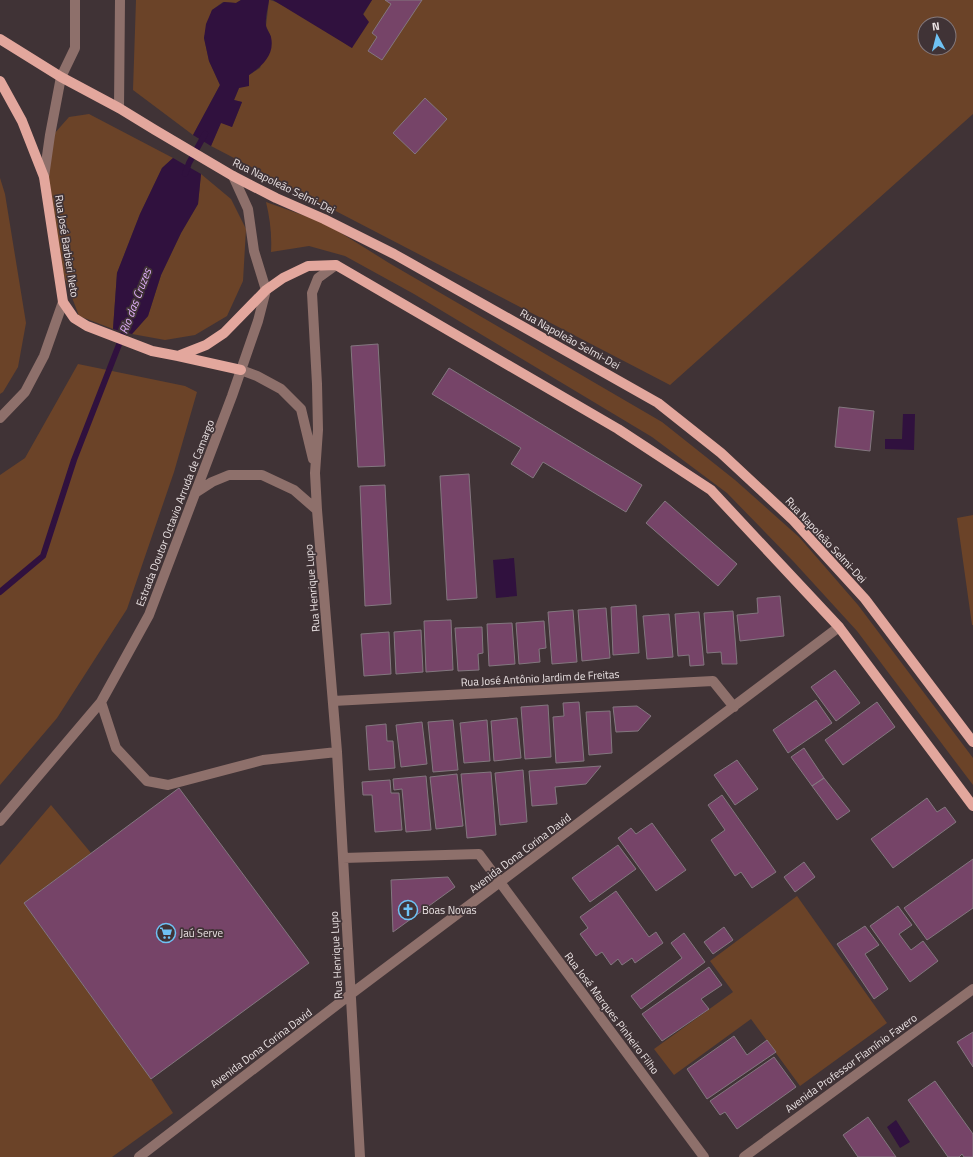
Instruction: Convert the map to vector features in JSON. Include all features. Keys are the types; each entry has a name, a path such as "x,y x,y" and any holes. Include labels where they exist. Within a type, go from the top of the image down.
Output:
{"main road":[{"path":"0,39 61,77"},
{"name":"Rua Napoleão Selmi-Dei","path":"61,77 119,108 230,174 276,198 324,219 394,254 658,403 721,453 797,525 865,599 973,742"},
{"name":"Rua José Barbieri Neto","path":"0,81 22,120 44,177 63,302 74,318 87,326 152,350 241,370"},
{"path":"178,356 206,345 224,333 266,290 283,278 308,266 336,265 618,429 711,490 840,627 973,806"}],"street":[{"path":"44,177 61,77 75,48 75,0"},
{"path":"119,108 120,0"},
{"path":"230,174 248,209 254,252 266,290"},
{"name":"Rua Henrique Lupo","path":"336,265 318,278 312,293 318,430 316,473 317,510 337,752 360,1157"},
{"name":"Estrada Doutor Octavio Arruda de Camargo","path":"0,821 101,702 149,615 241,370 258,321 266,290"},
{"path":"0,418 25,392 44,356 63,302"},
{"name":"Rua Henrique Lupo","path":"241,370 257,376 280,389 301,409 316,473"},
{"path":"195,493 212,482 229,475 262,475 294,490 317,510"},
{"name":"Avenida Dona Corina David","path":"139,1157 351,994 840,627"},
{"name":"Rua José Antônio Jardim de Freitas","path":"333,702 714,681 734,707"},
{"path":"101,702 116,748 147,781 168,785 263,760 337,752"},
{"name":"Rua José Marques Pinheiro Filho","path":"343,858 479,854 704,1157"},
{"name":"Avenida Professor Flamínio Favero","path":"744,1157 973,989"}],"shaded area":[{"path":"136,0 241,0 236,3 223,2 212,10 204,38 209,61 220,85 193,135 133,90"},
{"path":"269,0 285,6 352,48 363,15 372,0 973,0 973,114 670,385 211,146 221,122 232,127 242,102 234,100 239,88 249,75 260,68 271,37 266,26"},
{"path":"89,114 173,158 162,168 140,214 117,273 113,329 79,316 59,263 45,157 54,134 69,117"},
{"path":"201,174 231,199 246,229 243,281 227,316 195,335 165,340 132,334 148,316 161,275 181,233 198,204"},
{"path":"0,178 5,194 26,323 18,367 3,392 0,394"},
{"path":"266,202 325,223 389,263 662,422 735,480 799,537 858,605 973,758 973,785 857,631 793,561 727,493 652,437 414,294 345,256 309,246 271,252 269,214"},
{"path":"78,364 185,386 197,392 174,472 127,609 57,718 0,785 0,475 25,458"},
{"path":"973,515 973,625 972,625 957,518"},
{"path":"51,805 91,853 24,903 151,1079 173,1113 112,1157 0,1157 0,865"},
{"path":"797,896 887,1023 800,1086 751,1019 674,1075 654,1049 733,992 710,961"}],"water":[{"path":"241,0 269,0 266,22 271,37 271,49 263,64 249,75 249,86 239,88 234,100 242,102 232,127 221,123 211,146 193,135 220,85 209,61 204,38 206,24 212,10 224,2 236,3"},
{"path":"273,0 372,0 363,14 369,22 352,48"},
{"path":"173,158 201,174 198,204 181,233 161,275 148,316 132,334 113,329 117,273 140,214 162,168"},
{"path":"903,414 915,414 914,450 885,449 885,439 902,439"},
{"path":"514,558 517,596 496,598 493,560"},
{"path":"896,1120 910,1142 900,1148 887,1127"}],"building":[{"path":"385,0 422,0 382,60 368,51 377,37 372,33 391,4"},
{"path":"425,98 447,119 415,154 393,133"},
{"path":"378,344 385,466 358,467 351,346"},
{"path":"449,368 642,485 626,512 543,462 533,478 511,464 521,448 432,394"},
{"path":"839,407 874,411 870,451 835,447"},
{"path":"469,474 477,598 447,600 440,476"},
{"path":"385,485 391,604 365,606 360,486"},
{"path":"665,501 737,564 718,586 646,523"},
{"path":"780,596 784,636 740,641 737,615 758,613 757,598"},
{"path":"636,605 639,653 613,655 611,607"},
{"path":"606,608 610,658 582,661 578,610"},
{"path":"573,610 577,662 552,664 548,612"},
{"path":"733,611 737,664 722,664 721,652 707,653 704,613"},
{"path":"699,612 704,665 690,666 689,655 678,656 675,614"},
{"path":"669,614 673,657 647,659 643,616"},
{"path":"451,620 453,670 426,672 424,621"},
{"path":"544,621 546,648 539,649 540,662 519,664 516,623"},
{"path":"512,623 515,664 489,666 487,624"},
{"path":"482,627 483,653 478,654 479,670 458,671 455,628"},
{"path":"421,630 423,672 396,674 394,632"},
{"path":"389,632 391,674 364,676 361,634"},
{"path":"835,670 860,703 836,721 811,687"},
{"path":"816,700 832,723 788,753 773,730"},
{"path":"579,702 584,761 556,763 553,717 564,716 563,703"},
{"path":"877,702 895,727 843,765 825,740"},
{"path":"548,705 551,757 525,759 521,707"},
{"path":"637,706 651,716 638,731 616,732 613,707"},
{"path":"610,711 612,753 589,755 586,712"},
{"path":"517,718 521,758 494,761 491,721"},
{"path":"453,720 458,770 433,772 428,722"},
{"path":"487,720 490,761 464,763 460,723"},
{"path":"422,722 427,764 401,767 396,725"},
{"path":"386,724 387,741 393,741 395,768 369,770 366,726"},
{"path":"804,748 824,778 812,786 791,757"},
{"path":"737,760 758,789 735,805 714,775"},
{"path":"601,766 586,784 555,787 557,804 532,806 529,771"},
{"path":"523,770 527,822 500,825 495,773"},
{"path":"491,772 496,835 467,838 461,774"},
{"path":"457,774 463,826 436,829 430,777"},
{"path":"426,776 431,830 406,832 402,789 394,790 393,779"},
{"path":"824,778 850,811 837,820 812,786"},
{"path":"390,780 391,793 399,793 402,830 375,832 372,795 363,795 362,782"},
{"name":"Jaú Serve","path":"179,788 309,963 151,1079 24,903"},
{"path":"722,795 776,872 752,888 741,872 735,876 711,840 725,830 708,805"},
{"path":"927,798 937,812 945,807 956,822 893,868 871,839"},
{"path":"652,823 686,870 656,891 618,838 631,828 636,834"},
{"path":"618,845 636,869 590,902 572,878"},
{"path":"973,859 973,908 927,940 904,908"},
{"path":"804,862 815,877 795,892 784,877"},
{"name":"Boas Novas","path":"448,877 455,887 393,932 391,880"},
{"path":"616,891 649,937 656,932 663,943 635,963 632,958 622,965 618,959 611,965 602,952 596,956 580,934 588,928 580,917"},
{"path":"898,906 912,925 899,934 911,950 923,941 938,961 910,982 870,926"},
{"path":"865,926 879,945 865,954 888,989 874,999 837,944"},
{"path":"724,927 733,940 713,954 704,942"},
{"path":"684,933 705,962 641,1009 631,996 682,958 671,943"},
{"path":"709,967 722,985 701,999 709,1009 662,1041 642,1014"},
{"path":"973,1032 973,1067 957,1042"},
{"path":"734,1036 747,1055 767,1040 776,1052 707,1099 687,1069"},
{"path":"774,1057 796,1087 737,1129 725,1112 720,1115 710,1101"},
{"path":"935,1081 973,1134 973,1157 964,1157 962,1154 959,1157 948,1157 908,1100"},
{"path":"868,1117 896,1157 858,1157 843,1135"}],"waterway":[{"name":"Rio das Cruzes","path":"185,174 189,163 205,134"},
{"name":"Rio das Cruzes","path":"0,592 43,556 74,460 127,324"}],"place":[{"name":"Boas Novas","path":"408,910"},
{"name":"Jaú Serve","path":"166,933"}]}
